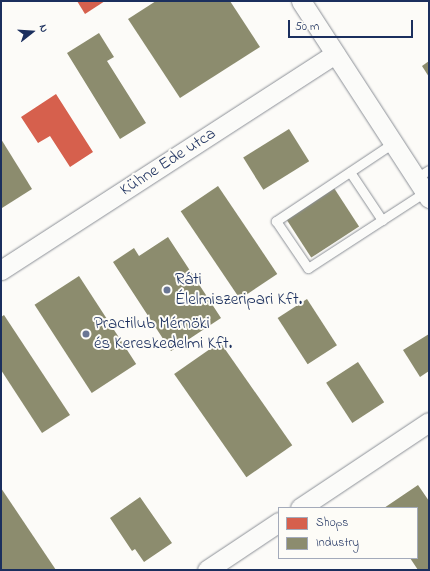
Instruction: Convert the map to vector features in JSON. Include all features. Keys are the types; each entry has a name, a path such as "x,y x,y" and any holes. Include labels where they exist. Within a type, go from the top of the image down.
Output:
{"street":[{"path":"300,1 393,143 425,185"},
{"name":"Kühne Ede utca","path":"1,270 335,54"},
{"path":"302,507 429,422"},
{"path":"207,570 278,523"}],"lane":[{"path":"393,143 276,221 308,268 382,220 425,185"},
{"path":"350,172 382,220"}],"building: Shops":[{"path":"77,1 105,1 85,14"},
{"path":"56,94 93,152 70,167 50,136 38,143 21,117"}],"building: Industry":[{"path":"156,1 230,1 260,47 180,98 128,19"},
{"path":"99,33 114,57 107,61 146,123 120,139 67,53"},
{"path":"429,61 429,77 422,66"},
{"path":"289,129 309,161 263,190 243,158"},
{"path":"1,139 32,189 2,208 1,208"},
{"path":"218,186 277,274 240,299 181,211"},
{"path":"334,188 359,227 311,258 286,219"},
{"name":"Ráti Élelmiszeripari Kft.","path":"168,237 221,318 171,351 113,262 134,248 139,256"},
{"name":"Practilub Mérnöki és Kereskedelmi Kft.","path":"79,276 136,364 92,393 35,305"},
{"path":"307,299 337,345 308,364 278,318"},
{"path":"4,315 70,415 42,433 1,370 1,317"},
{"path":"429,334 429,371 420,377 403,350"},
{"path":"220,342 292,445 246,477 174,374"},
{"path":"358,362 384,402 352,423 326,383"},
{"path":"418,485 429,501 429,570 418,570 411,559 418,559 418,507 385,507"},
{"path":"1,488 56,570 1,570"},
{"path":"140,497 172,543 144,562 135,549 132,551 110,518"}],"place":[{"name":"Ráti Élelmiszeripari Kft.","path":"167,290"},
{"name":"Practilub Mérnöki és Kereskedelmi Kft.","path":"86,334"}]}
